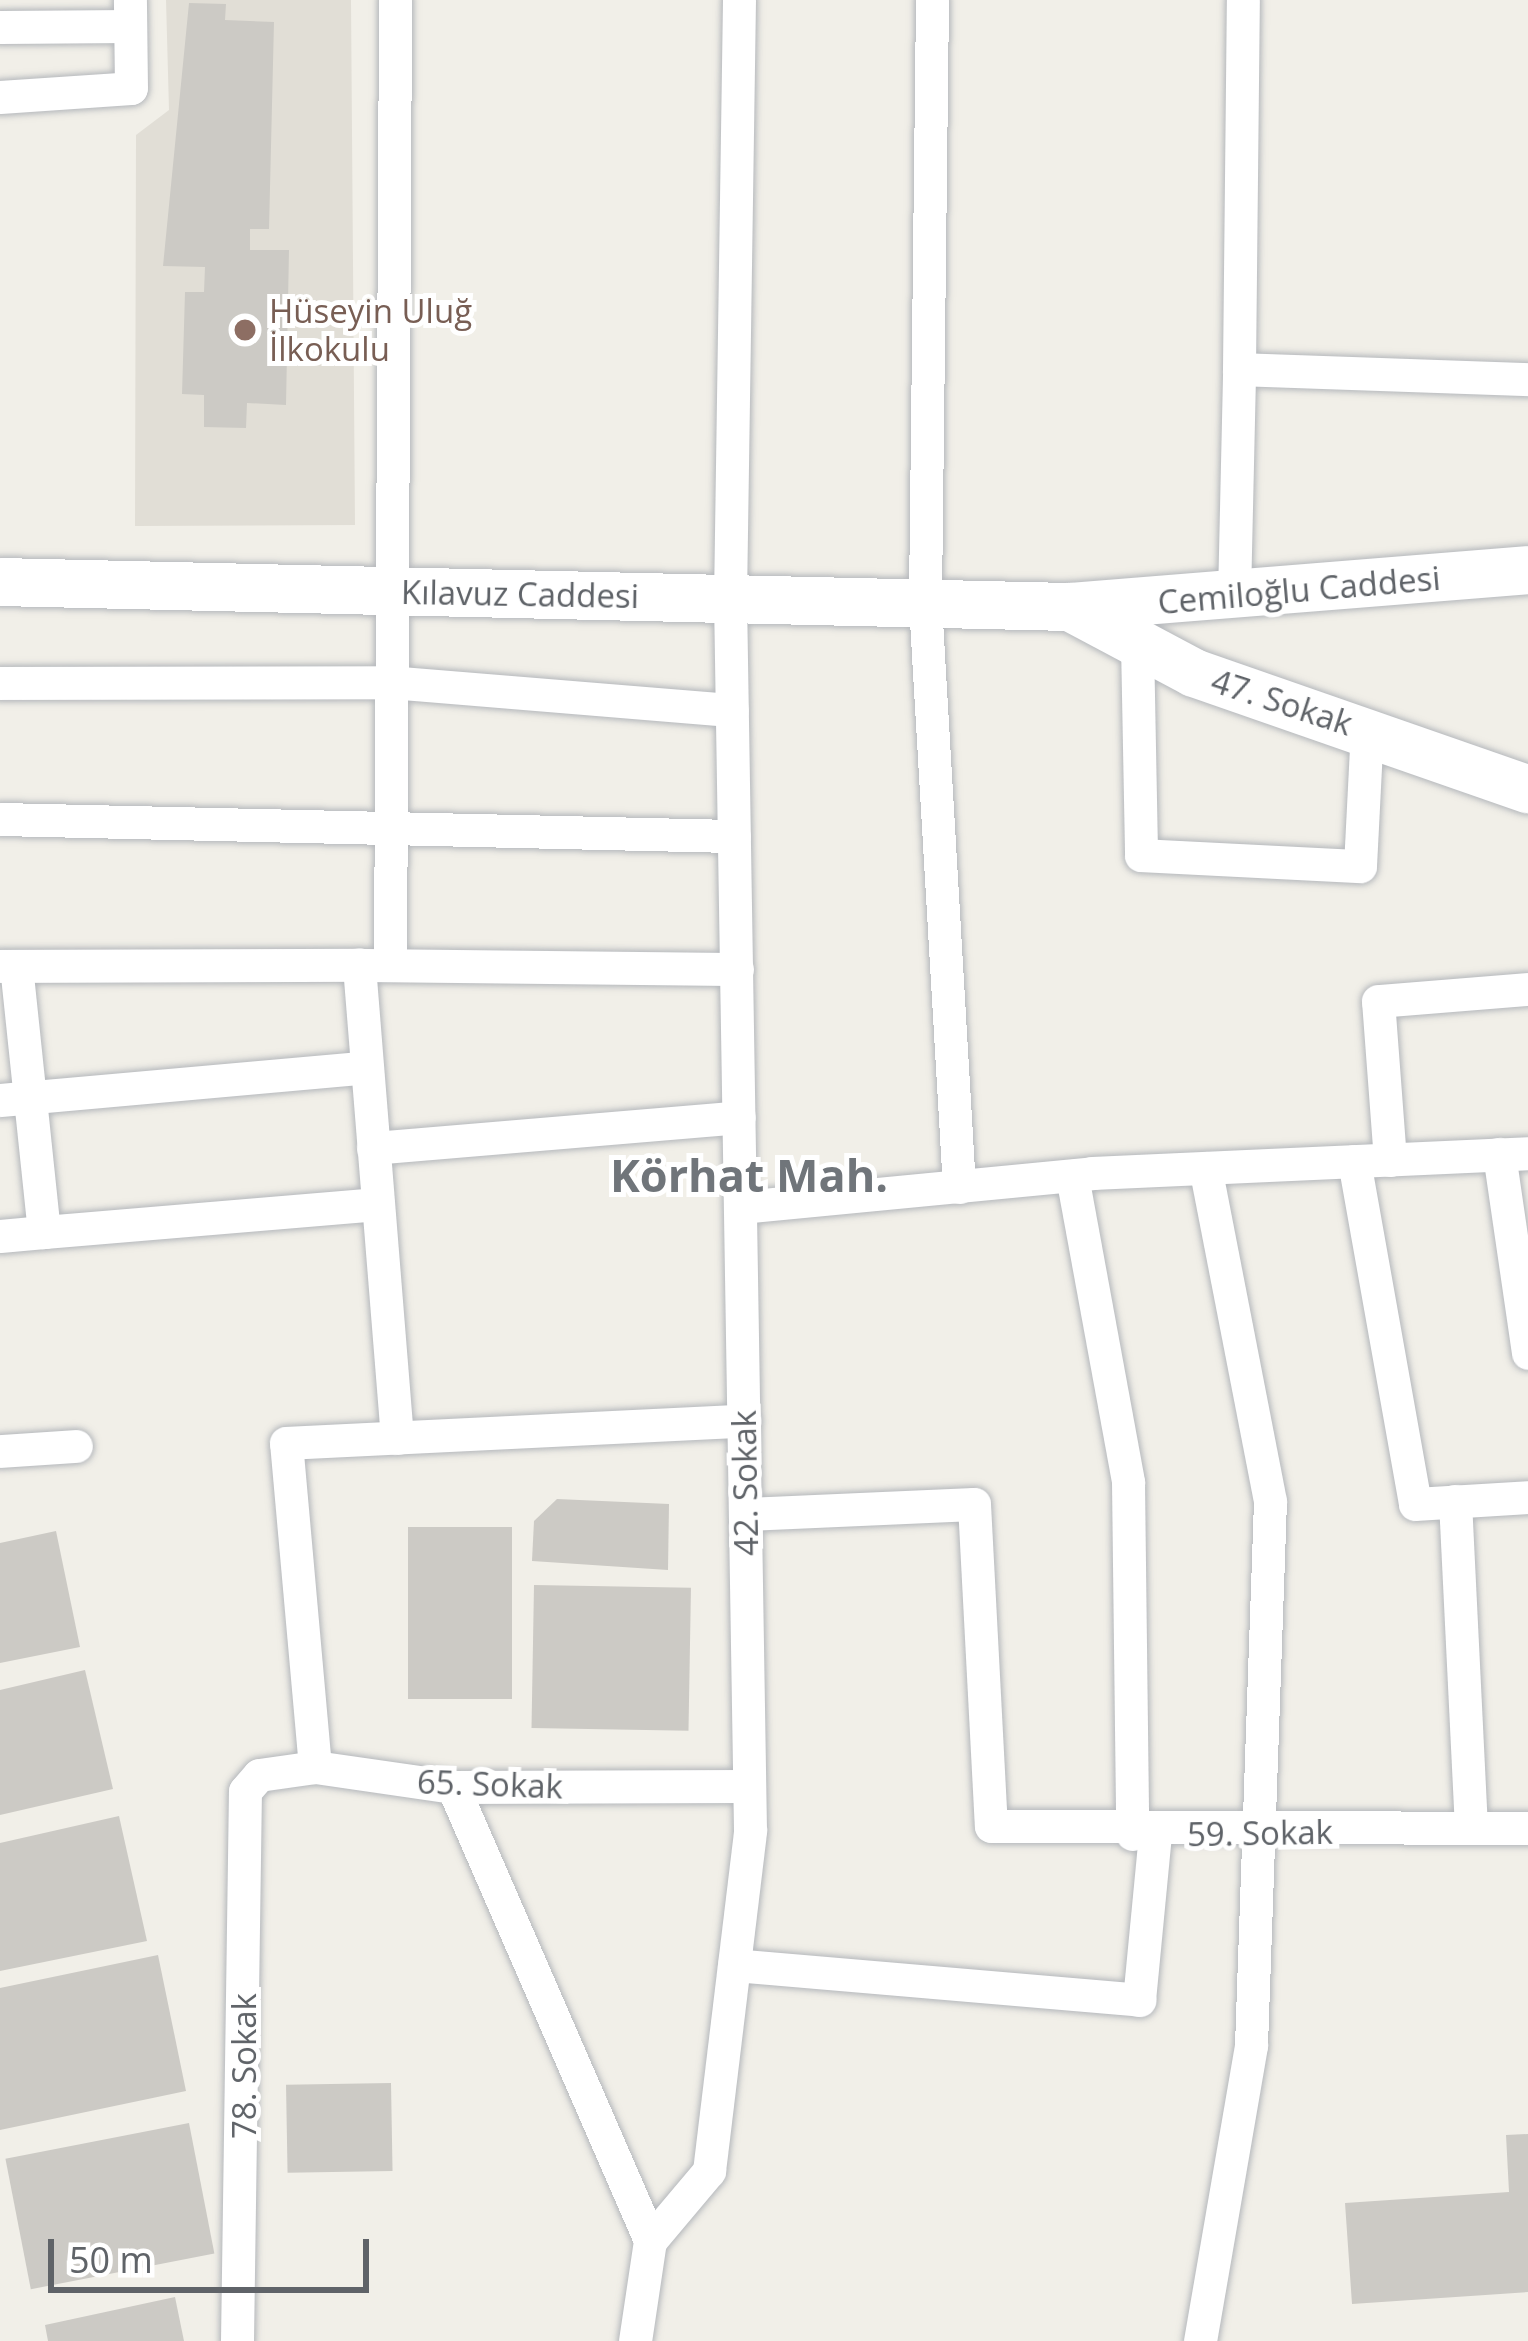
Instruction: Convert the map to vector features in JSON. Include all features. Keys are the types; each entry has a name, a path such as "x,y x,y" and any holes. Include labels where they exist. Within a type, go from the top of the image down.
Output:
{"street":[{"path":"394,0 389,820 367,1066 397,1438"},
{"name":"42. Sokak","path":"650,2242 710,2171 734,1965 744,1786 746,1514 730,598 740,0"},
{"path":"932,0 926,603 959,1186"},
{"path":"1234,596 1243,0"},
{"path":"0,27 130,13 131,88 0,97"},
{"path":"1239,368 1528,379"},
{"name":"Cemiloğlu Caddesi","path":"1055,606 1234,596 1528,570"},
{"name":"Kılavuz Caddesi","path":"0,582 1055,606"},
{"name":"47. Sokak","path":"1055,606 1194,674 1367,729 1528,789"},
{"path":"1137,643 1141,855 1360,866 1367,729"},
{"path":"0,683 389,682 732,710"},
{"path":"0,819 389,820 734,836"},
{"path":"44,1232 15,1099 8,966 737,969"},
{"path":"1390,1160 1378,1001 1528,989"},
{"path":"15,1099 367,1066"},
{"path":"373,1148 739,1117"},
{"path":"741,1207 1072,1176 1513,1153 1528,1353"},
{"path":"1354,1161 1415,1504 1528,1497"},
{"path":"1201,2341 1251,2044 1265,1834 1270,1501 1205,1168"},
{"path":"734,1965 1139,2000 1143,1834 1129,1482 1072,1176"},
{"path":"0,1236 378,1204"},
{"path":"316,1767 286,1443 744,1420"},
{"path":"0,1451 76,1446"},
{"path":"1456,1501 1471,1827"},
{"name":"59. Sokak","path":"746,1514 974,1504 992,1826 1143,1834 1528,1828"},
{"name":"65. Sokak","path":"245,1791 259,1775 316,1767 453,1787 744,1786"},
{"path":"453,1787 650,2242 635,2341"},
{"name":"78. Sokak","path":"237,2341 245,1791"}],"shaded area":[{"name":"Hüseyin Uluğ İlkokulu","path":"166,0 351,0 355,525 135,526 136,135 169,110"}],"building":[{"path":"189,3 226,4 225,20 274,22 269,229 250,229 250,250 289,250 286,405 247,403 246,428 204,427 204,395 182,394 185,292 204,292 205,267 163,266"},
{"path":"557,1499 669,1504 668,1570 532,1561 534,1521"},
{"path":"408,1527 512,1527 512,1699 408,1699"},
{"path":"56,1531 80,1647 0,1663 0,1543"},
{"path":"534,1585 691,1588 688,1731 532,1728"},
{"path":"85,1670 113,1789 0,1815 0,1690"},
{"path":"119,1816 147,1941 0,1971 0,1843"},
{"path":"158,1955 186,2091 0,2130 0,1988"},
{"path":"391,2083 393,2171 288,2173 286,2085"},
{"path":"189,2123 214,2254 31,2289 5,2159"},
{"path":"1528,2134 1528,2292 1352,2304 1345,2203 1509,2192 1506,2135"},
{"path":"175,2297 184,2341 48,2341 45,2325"}],"place":[{"name":"Hüseyin Uluğ İlkokulu","path":"245,330"}],"district":[{"name":"Körhat Mah.","path":"749,1175"}]}
